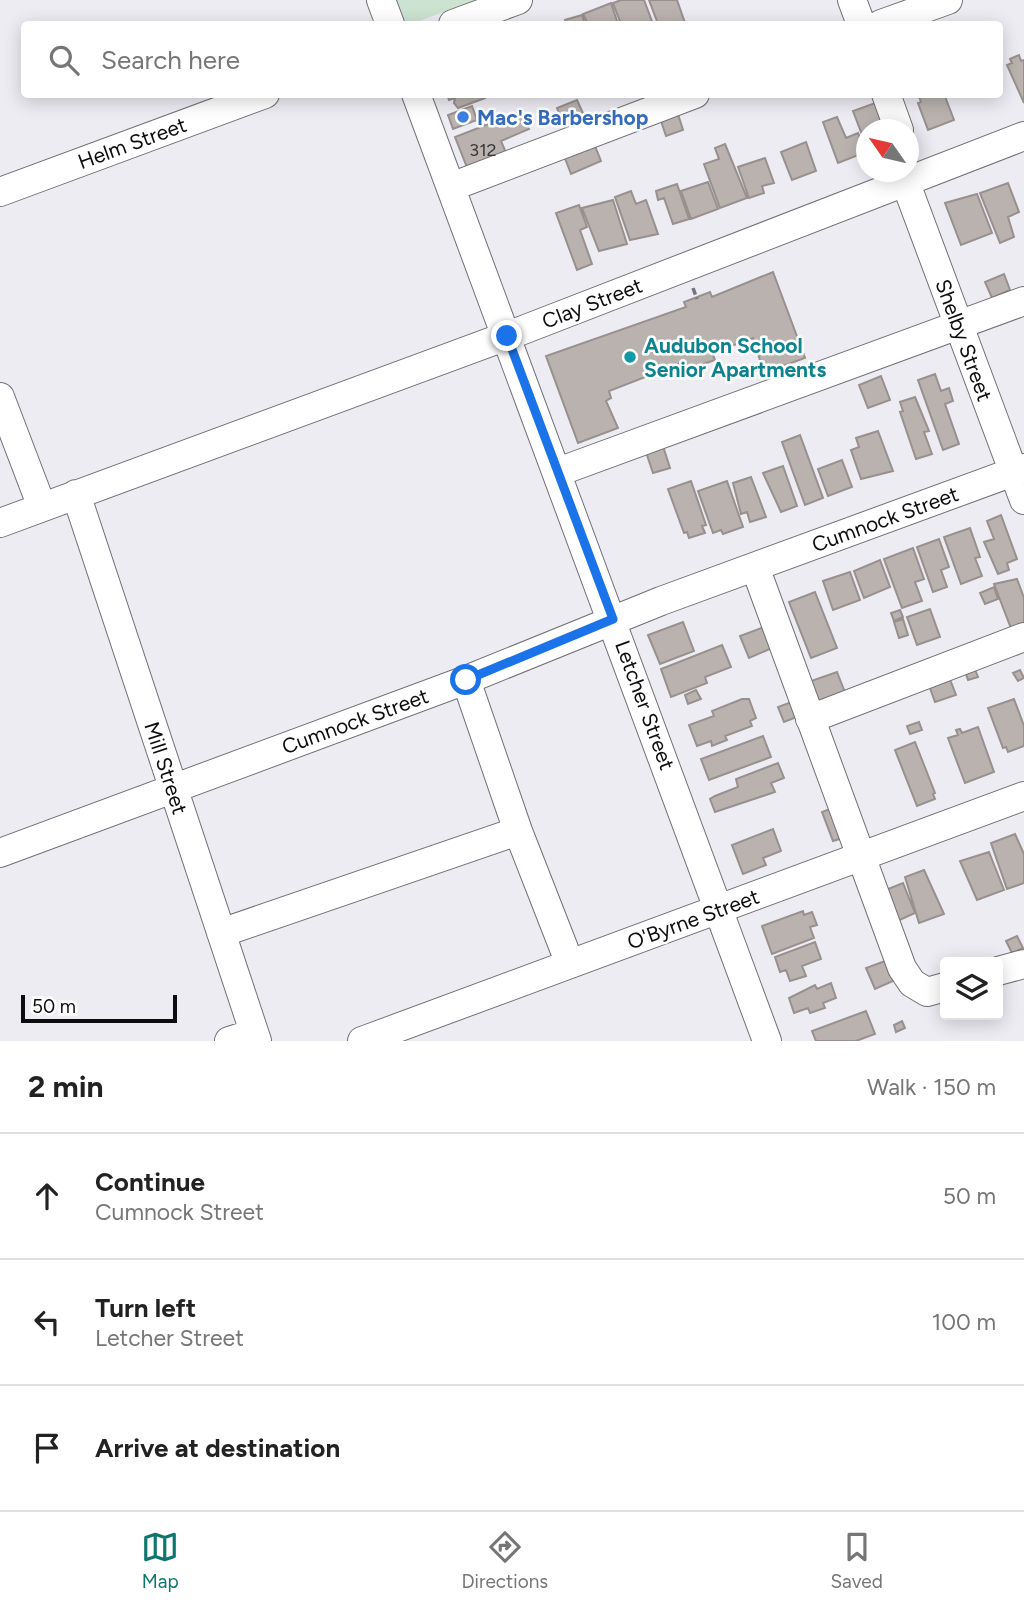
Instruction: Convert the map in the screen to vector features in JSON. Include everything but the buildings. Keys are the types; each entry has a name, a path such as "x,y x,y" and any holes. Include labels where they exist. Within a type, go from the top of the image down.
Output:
{"street":[{"path":"381,0 389,21"},
{"path":"461,21 518,0"},
{"path":"852,0 860,21"},
{"path":"889,21 948,0"},
{"name":"Helm Street","path":"0,192 254,98"},
{"name":"Letcher Street","path":"418,98 613,619 767,1041"},
{"path":"451,187 685,98"},
{"path":"887,98 895,119"},
{"name":"Clay Street","path":"919,168 1024,136"},
{"name":"Clay Street","path":"0,523 507,336 883,182"},
{"name":"Shelby Street","path":"913,182 959,326 1019,469 1024,499"},
{"path":"558,472 1024,301"},
{"path":"0,397 41,507"},
{"name":"Cumnock Street","path":"0,853 466,680 613,619 1019,469"},
{"name":"Mill Street","path":"76,494 221,933 247,1038"},
{"path":"755,567 902,968 912,983 928,992 940,988"},
{"path":"810,719 1024,637"},
{"path":"466,680 518,831 570,964"},
{"name":"O'Byrne Street","path":"362,1041 1024,796"},
{"path":"221,933 518,831"},
{"path":"1003,970 1024,964"}],"green space":[{"path":"391,0 477,0 419,21 399,21"}],"place":[{"name":"Mac's Barbershop","path":"463,117"},
{"name":"Audubon School Senior Apartments","path":"630,357"}],"route":[{"path":"466,680 613,619 507,336"}]}
